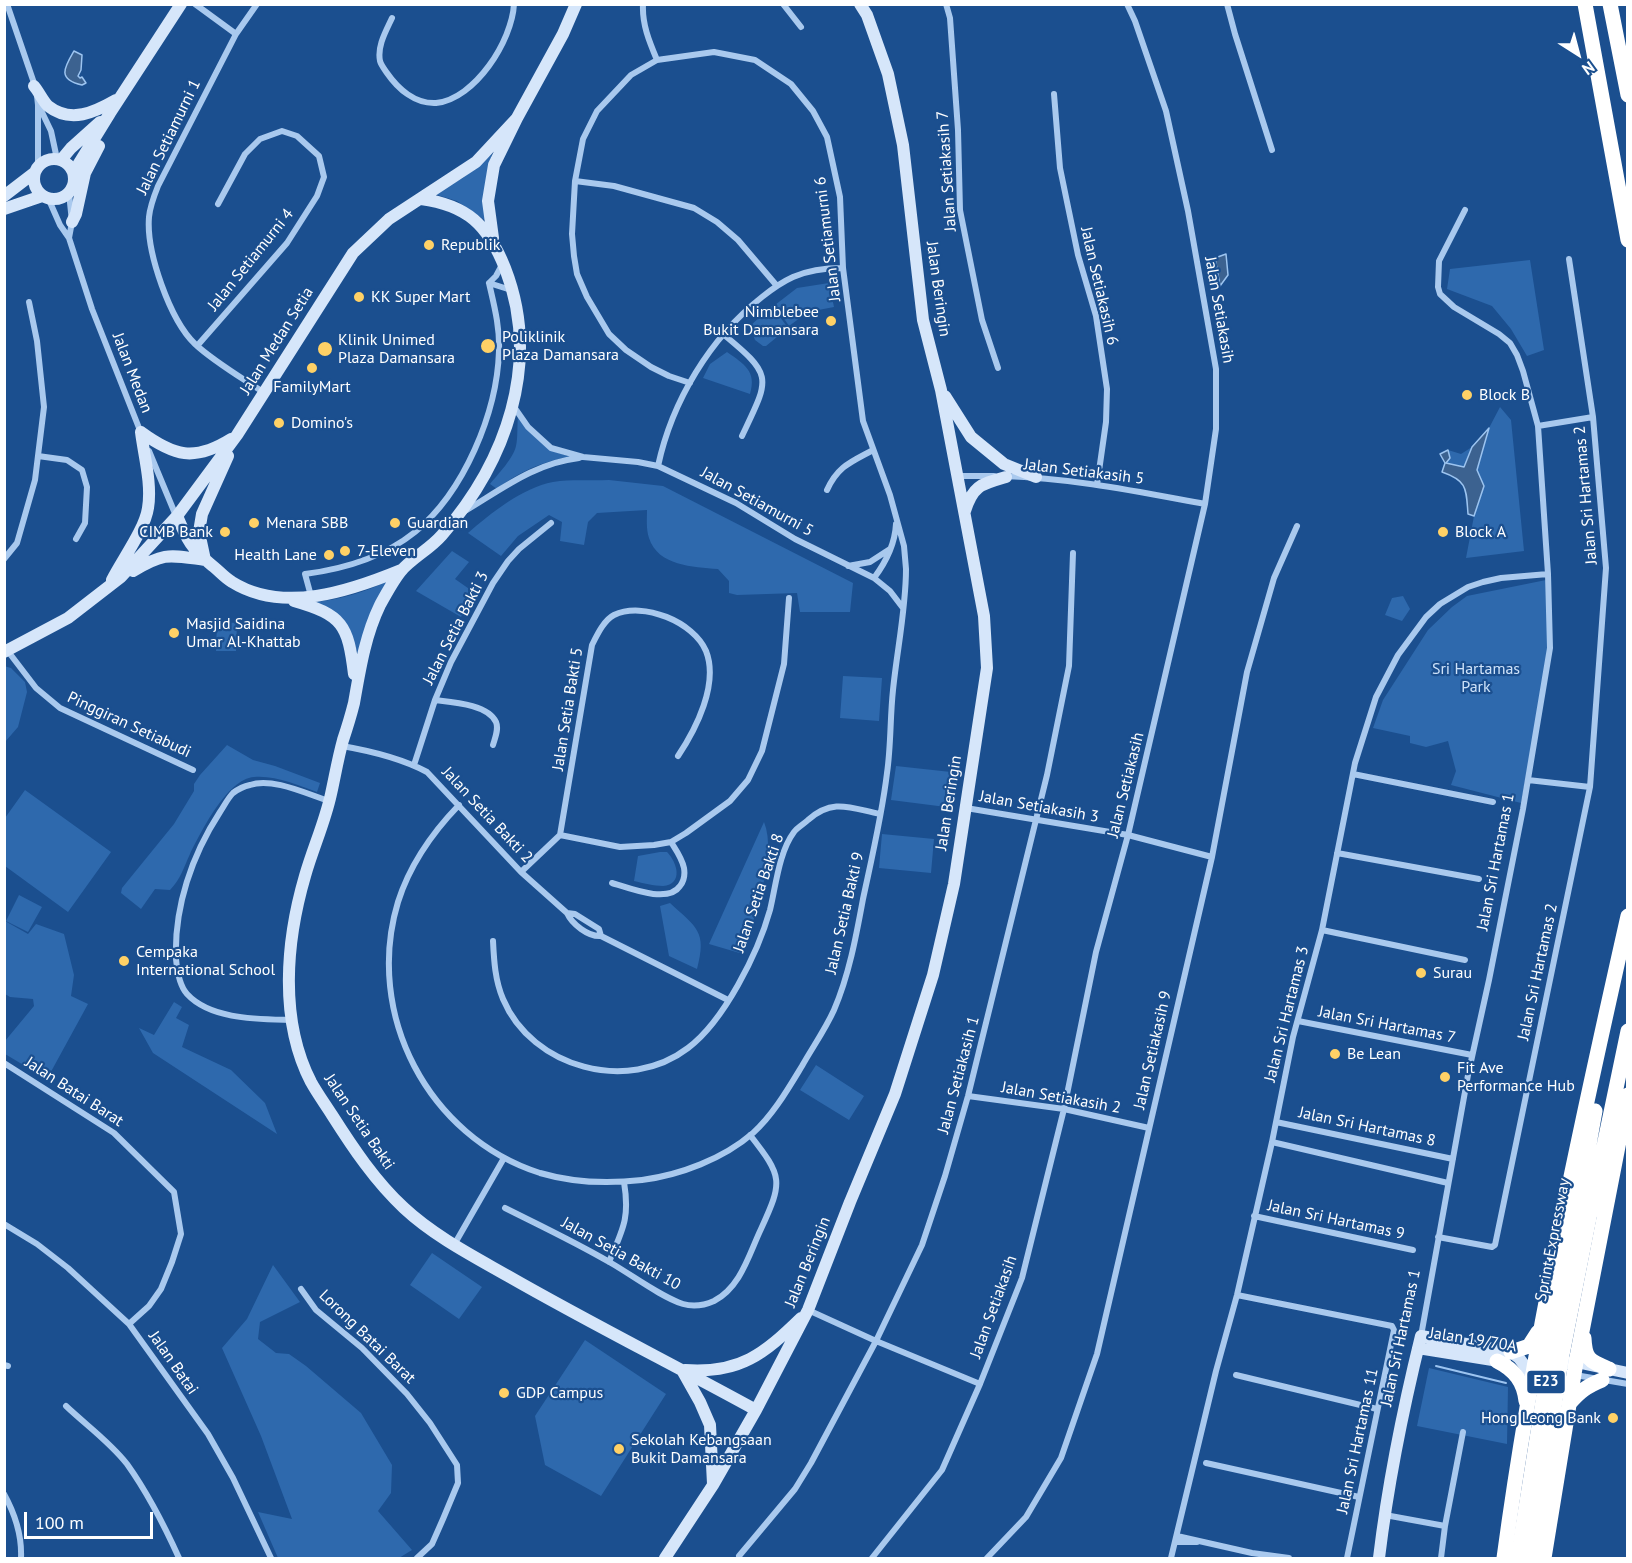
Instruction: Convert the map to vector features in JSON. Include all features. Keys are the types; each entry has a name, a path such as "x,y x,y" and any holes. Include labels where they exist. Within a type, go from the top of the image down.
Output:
{"highway":[{"path":"1585,4 1628,240"},
{"path":"1610,4 1628,95"},
{"path":"1504,1558 1522,1434 1538,1370 1541,1329 1556,1247 1628,916"},
{"name":"Sprint Expressway","path":"1532,1558 1628,930"},
{"name":"Sprint Expressway","path":"1518,1558 1553,1338 1628,1031"},
{"path":"1544,1558 1574,1368 1628,1095"},
{"path":"1541,1329 1560,1338 1574,1337 1583,1330"},
{"path":"1511,1352 1529,1346 1541,1329"},
{"path":"1568,1406 1578,1392 1606,1375 1588,1358 1585,1352 1583,1330"},
{"path":"1497,1361 1508,1367 1518,1377 1526,1399 1526,1413"},
{"path":"1522,1434 1528,1415 1534,1410 1545,1408 1556,1415 1563,1431"}],"street":[{"path":"7,4 38,105 34,186 45,198"},
{"path":"4,209 45,198 62,198 69,193 78,165 181,4"},
{"path":"195,4 236,33"},
{"name":"Jalan Setiamurni 1","path":"257,4 236,33 158,186 149,217 149,233 156,265 170,308 185,333 196,346 263,392"},
{"path":"392,18 382,39 380,62 405,94 421,102 436,103 468,88 482,75 496,56 506,35 514,4"},
{"path":"494,242 488,201 494,165 563,34 576,4"},
{"path":"643,4 643,18 657,60"},
{"path":"783,4 801,27"},
{"name":"Jalan Beringin","path":"664,1558 713,1485 756,1410 808,1310 895,1094 933,975 954,884 987,668 984,616 941,390 923,320 903,145 888,74 867,15 860,4"},
{"name":"Jalan Setiakasih 7","path":"946,4 950,18 960,210 982,320 998,368"},
{"name":"Jalan Setiakasih","path":"808,1310 980,1384 1022,1278 1064,1109 1096,952 1128,836 1205,504 1215,429 1216,369 1188,211 1166,111 1127,4"},
{"path":"1227,4 1272,150"},
{"name":"Jalan Setiamurni 6","path":"690,383 651,367 626,350 609,334 587,297 577,274 574,256 572,234 575,181 584,140 597,111 631,75 657,60 714,52 755,60 791,84 813,111 827,137 840,197 843,268 863,421 890,495 905,558 906,580 903,608"},
{"path":"34,86 48,105 61,112 76,115 94,113 119,98"},
{"name":"Jalan Setiakasih 6","path":"1054,94 1060,168 1078,255 1095,316 1107,389 1106,422 1098,485"},
{"path":"72,222 76,214 85,173 118,112 119,98"},
{"path":"38,105 51,131 59,160"},
{"path":"59,160 110,113"},
{"name":"Jalan Medan Setia","path":"121,577 177,516 237,435 353,253 389,219 476,162 517,118"},
{"name":"Jalan Setiamurni 4","path":"196,346 287,243 317,196 324,177 319,156 297,136 282,131 260,139 245,154 218,204"},
{"path":"4,196 46,160 59,160 70,166 74,177"},
{"path":"575,181 614,186 694,208 717,222 738,240 777,285"},
{"name":"Jalan Medan","path":"69,193 72,222 69,238"},
{"name":"Jalan Medan","path":"45,198 69,238 92,309 177,516"},
{"path":"402,570 440,537 486,476 512,404 519,374 522,345 519,314 513,291 494,242 481,225 456,207 440,202 420,200"},
{"name":"Jalan Sri Hartamas 1","path":"1379,1558 1384,1515 1408,1386 1419,1342 1472,1055 1490,980 1528,780 1550,648 1548,574 1538,426 1517,355 1510,343 1499,334 1454,307 1440,294 1439,261 1465,210"},
{"name":"Jalan Sri Hartamas 2","path":"1438,1237 1492,1247 1495,1245 1590,788 1606,568 1593,417 1569,259"},
{"path":"489,283 503,263"},
{"path":"658,466 672,422 690,383 723,334 748,308 777,285 808,271 843,268"},
{"path":"489,283 513,291"},
{"path":"311,596 305,574 370,558 413,533 440,507 470,459 489,412 498,363 497,316 489,283"},
{"path":"4,559 17,543 35,480 44,407 37,341 28,302"},
{"path":"723,334 756,363 763,380 762,388 742,436"},
{"path":"941,390 972,437 1004,464 1036,477"},
{"name":"Jalan Setiamurni 5","path":"512,404 528,427 545,443 564,453 658,466 736,503 795,539 874,578 890,591 903,608"},
{"name":"Jalan Sri Hartamas 2","path":"1538,426 1593,417"},
{"path":"141,432 162,447 182,454 195,454 216,448 237,435"},
{"path":"109,586 144,522 148,509 149,492 141,432"},
{"path":"6,651 68,618 121,577 155,558 170,555 205,560 199,532 202,514 237,435"},
{"path":"827,490 834,475 842,467 873,450"},
{"path":"38,456 67,460 82,470 87,487 86,523 76,539"},
{"name":"Jalan Setiamurni 5","path":"458,516 524,474 556,462 583,457"},
{"name":"Jalan Setiakasih 5","path":"958,476 1036,477 1098,485 1205,504"},
{"path":"964,515 970,496 980,484 1006,477"},
{"name":"Jalan Setia Bakti","path":"177,516 194,549 231,582 250,591 286,599 334,616 342,626 351,647 356,687"},
{"name":"Jalan Setiamurni 6","path":"874,578 891,549 896,530 896,516"},
{"name":"Jalan Setia Bakti 3","path":"414,765 435,700 451,662 493,583 519,549 551,523"},
{"name":"Jalan Setiakasih 9","path":"987,1558 1026,1517 1061,1458 1097,1354 1212,857 1247,672 1274,578 1298,526"},
{"path":"846,566 870,562 891,549"},
{"name":"Jalan Setiakasih 1","path":"739,1556 795,1489 876,1341 922,1245 945,1176 968,1096 1047,775 1069,666 1073,553"},
{"name":"Jalan Setia Bakti","path":"286,599 347,589 402,570"},
{"name":"Jalan Setia Bakti","path":"402,570 381,604 372,624 329,801 292,925 289,985 292,1020 299,1051 311,1082 373,1175 404,1209 454,1245 539,1294 756,1410"},
{"name":"Jalan Sri Hartamas 3","path":"1172,1558 1216,1371 1237,1295 1298,1021 1322,930 1353,774 1376,697 1398,655 1426,617 1440,604 1468,587 1501,578 1548,574"},
{"path":"520,872 560,835 620,847 672,842 701,824 730,801 748,780 764,742 784,664 789,598"},
{"name":"Jalan Setia Bakti 9","path":"459,805 429,840 417,859 402,891 393,924 390,947 390,993 401,1038 421,1080 441,1107 466,1132 504,1158 536,1171 569,1180 597,1183 651,1179 696,1166 731,1148 750,1135 773,1111 833,1011 853,953 888,771 890,725 903,608"},
{"name":"Jalan Setia Bakti 5","path":"560,835 589,656 601,629 613,615 633,611 662,615 681,624 706,650 709,678 706,697 700,717 678,756"},
{"name":"Pinggiran Setiabudi","path":"6,651 36,688 60,708 193,770"},
{"path":"435,700 461,703 481,709 491,715 496,723 497,732 493,745"},
{"name":"Jalan Setia Bakti 2","path":"342,746 414,765 427,772 520,872 567,913 571,921 594,937 601,936 728,1000"},
{"path":"1353,774 1493,802"},
{"path":"1528,780 1590,788"},
{"path":"292,1020 230,1015 198,1002 186,993 177,968 178,918 185,888 207,833 233,793 250,784 271,783 329,801"},
{"name":"Jalan Setia Bakti 8","path":"493,941 495,971 504,1000 523,1030 550,1053 587,1068 620,1072 641,1069 663,1062 686,1049 708,1030 728,1000 758,944 769,913 785,851 794,832 826,807 835,806 880,814"},
{"name":"Jalan Setiakasih 3","path":"966,808 1128,836 1212,857"},
{"path":"612,883 652,893 674,892 681,885 684,871 672,842"},
{"path":"1337,853 1479,879"},
{"path":"1322,930 1465,960"},
{"name":"Jalan Sri Hartamas 7","path":"1298,1021 1472,1055"},
{"name":"Jalan Batai Barat","path":"4,1063 114,1133 174,1192 182,1234 161,1289 149,1306 129,1324"},
{"name":"Jalan Setiakasih 2","path":"968,1096 1064,1109 1149,1128"},
{"name":"Jalan Sri Hartamas 8","path":"1276,1122 1453,1159"},
{"name":"Jalan Setia Bakti 10","path":"505,1208 609,1262 682,1304 706,1304 725,1293 743,1270 777,1192 776,1171 771,1161 750,1135"},
{"path":"1272,1142 1448,1183"},
{"path":"454,1245 504,1158"},
{"path":"609,1262 627,1219 628,1203 624,1182"},
{"name":"Jalan Sri Hartamas 9","path":"1254,1216 1413,1250"},
{"name":"Jalan Batai","path":"4,1224 37,1244 68,1268 129,1324 208,1434 234,1478 271,1558"},
{"name":"Lorong Batai Barat","path":"301,1289 316,1310 362,1348 407,1394 430,1423 457,1465 458,1483 443,1519 432,1544 417,1558"},
{"name":"Jalan Sri Hartamas 11","path":"1237,1295 1392,1326 1394,1330 1347,1558"},
{"path":"681,1369 701,1371 727,1368 749,1360 771,1347 808,1310"},
{"path":"1563,1431 1560,1416 1538,1370 1583,1330"},
{"name":"Jalan 19/70A","path":"1419,1342 1440,1352 1538,1370 1574,1368 1606,1375 1628,1384"},
{"name":"Jalan 19/70A","path":"1419,1342 1511,1352 1538,1370"},
{"path":"1408,1386 1423,1360 1440,1352"},
{"path":"681,1369 710,1425 713,1485"},
{"name":"Jalan 19/70A","path":"1606,1375 1628,1373"},
{"path":"1236,1375 1377,1408"},
{"path":"872,1558 942,1470 980,1384"},
{"path":"66,1406 110,1446 126,1464 168,1533 179,1558"},
{"path":"1441,1558 1463,1432"},
{"path":"1206,1462 1359,1497"},
{"path":"4,1494 13,1510 19,1532 21,1558"},
{"path":"1384,1515 1445,1526"},
{"path":"1176,1539 1200,1542 1252,1556 1289,1558"}],"green space":[{"path":"492,154 487,173 486,221 457,201 434,194 463,178"},
{"path":"1530,260 1544,350 1527,356 1511,329 1492,306 1447,289 1450,269"},
{"path":"829,283 834,307 808,312 789,326 775,305 797,288"},
{"path":"772,306 788,328 763,346 755,340 750,326"},
{"path":"727,352 748,369 752,379 750,394 703,378 710,364"},
{"path":"1500,407 1511,420 1524,551 1466,558 1474,516 1484,486 1477,471 1489,428"},
{"path":"518,416 550,450 571,457 532,468 497,489 490,484 512,456 516,446"},
{"path":"1472,447 1464,467 1445,463 1450,458 1448,450 1461,454"},
{"path":"609,480 663,486 853,583 850,612 800,612 797,593 737,595 729,593 729,581 718,569 688,566 668,560 660,554 649,538 647,510 597,513 588,522 584,545 560,541 562,522 549,515 518,536 501,556 468,533 508,502 541,485 553,482"},
{"path":"452,551 469,562 455,579 475,593 461,617 416,591"},
{"path":"391,580 359,657 349,628 312,602 352,595"},
{"name":"Sri Hartamas Park","path":"1546,580 1549,649 1521,803 1451,785 1456,771 1448,741 1426,747 1410,743 1410,736 1373,728 1383,700 1428,630 1452,607 1467,596"},
{"path":"1403,596 1410,609 1402,621 1385,615 1392,598"},
{"path":"217,622 237,623 236,651 216,651"},
{"path":"4,666 11,668 25,682 27,692 18,727 5,742"},
{"path":"843,676 882,678 879,721 840,718"},
{"path":"227,745 253,760 320,783 317,792 270,778 254,777 244,780 225,796 216,808 182,873 170,890 155,889 141,909 121,893 122,888 174,824 194,791 194,784 200,775"},
{"path":"896,766 951,772 946,807 891,800"},
{"path":"25,790 111,852 68,912 5,866 5,818"},
{"path":"764,822 768,836 766,870 743,954 709,944"},
{"path":"882,834 934,839 931,873 879,868"},
{"path":"667,852 674,861 677,872 674,881 663,886 634,881 638,856"},
{"path":"19,895 42,907 28,932 6,921"},
{"path":"670,903 693,925 700,938 697,969 669,956 660,906"},
{"path":"5,921 28,934 36,924 64,934 74,975 71,996 88,1004 47,1079 5,1054 5,1041 34,1006 33,999 10,997 5,994"},
{"path":"174,1002 182,1007 176,1018 189,1025 182,1047 231,1070 265,1103 277,1134 153,1053 139,1028 154,1035"},
{"path":"816,1065 864,1096 849,1120 800,1090"},
{"path":"432,1253 482,1287 459,1319 410,1285"},
{"path":"273,1265 300,1302 260,1322 258,1339 276,1353 289,1354 306,1366 361,1413 392,1465 391,1493 378,1511 412,1550 399,1558 278,1558 258,1512 292,1519 261,1436 222,1348 247,1319"},
{"path":"585,1340 666,1394 601,1496 545,1465 535,1416"},
{"path":"1429,1368 1508,1387 1507,1444 1417,1426"}],"shaded area":[{"path":"74,51 82,55 81,70 78,76 82,77 86,83 82,85 69,80 65,72"},
{"path":"1226,254 1228,275 1220,286 1215,258"},
{"path":"1489,428 1477,470 1484,486 1474,516 1468,514 1464,487 1457,479 1442,472 1445,463 1440,454 1448,450 1450,458 1446,463 1464,467 1472,447"}],"waterway":[{"path":"1436,1366 1506,1383"}],"place":[{"name":"Republik","path":"429,245"},
{"name":"KK Super Mart","path":"359,297"},
{"name":"Nimblebee Bukit Damansara","path":"831,321"},
{"name":"Poliklinik Plaza Damansara","path":"488,346"},
{"name":"Klinik Unimed Plaza Damansara","path":"325,349"},
{"name":"FamilyMart","path":"312,368"},
{"name":"Block B","path":"1467,395"},
{"name":"Domino's","path":"279,423"},
{"name":"Menara SBB","path":"254,523"},
{"name":"Guardian","path":"395,523"},
{"name":"CIMB Bank","path":"225,532"},
{"name":"Block A","path":"1443,532"},
{"name":"7-Eleven","path":"345,551"},
{"name":"Health Lane","path":"329,555"},
{"name":"Masjid Saidina Umar Al-Khattab","path":"174,633"},
{"name":"Cempaka International School","path":"124,961"},
{"name":"Surau","path":"1421,973"},
{"name":"Be Lean","path":"1335,1054"},
{"name":"Fit Ave Performance Hub","path":"1445,1077"},
{"name":"GDP Campus","path":"504,1393"},
{"name":"Hong Leong Bank","path":"1613,1418"},
{"name":"Sekolah Kebangsaan Bukit Damansara","path":"619,1449"}]}
